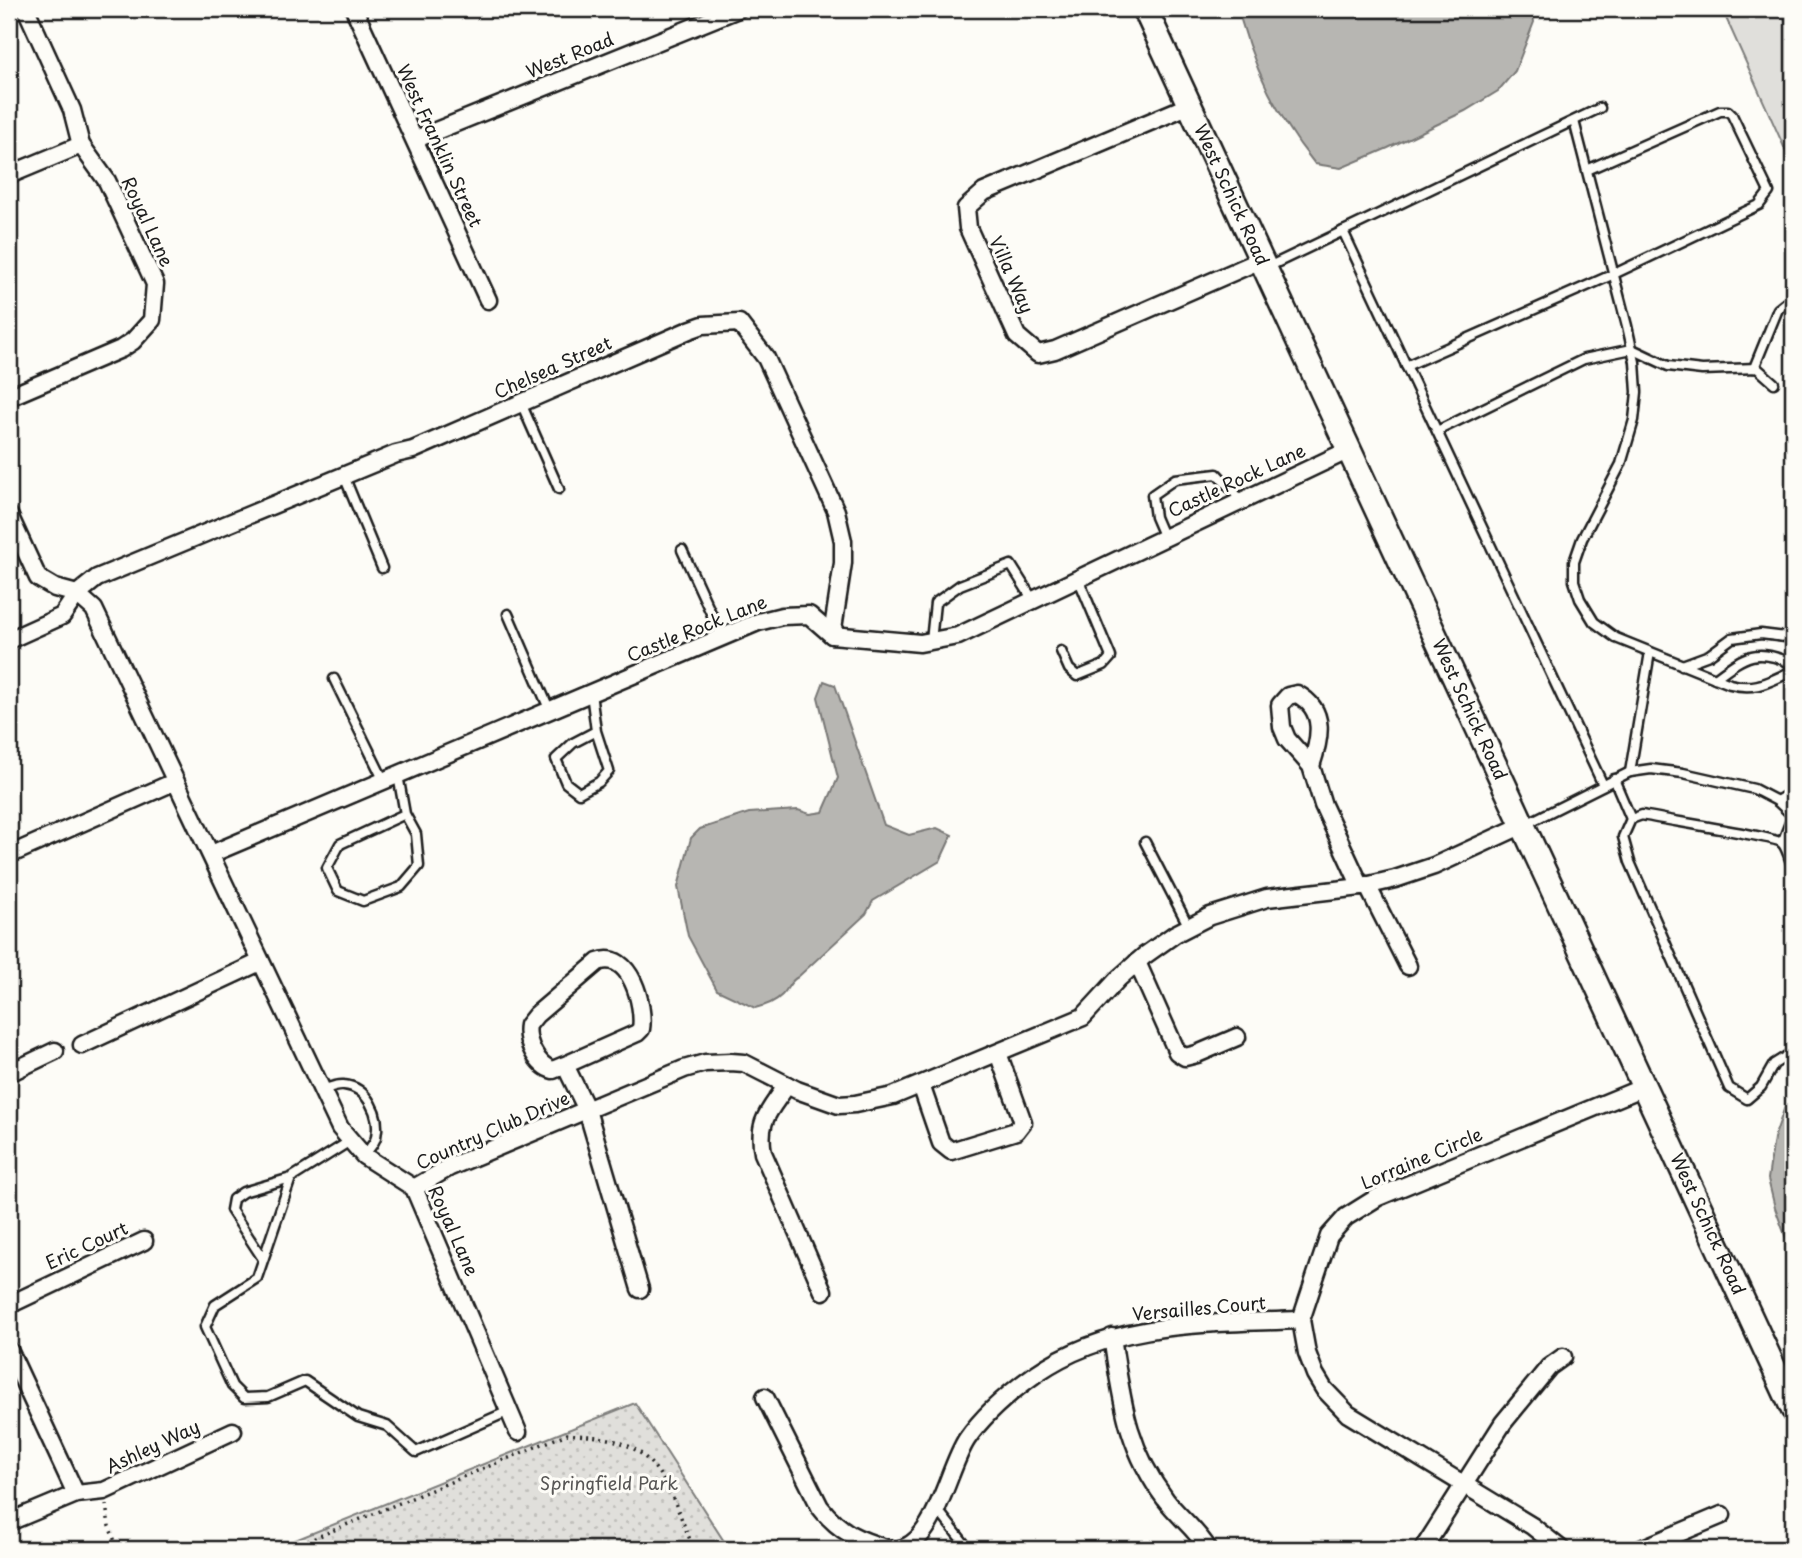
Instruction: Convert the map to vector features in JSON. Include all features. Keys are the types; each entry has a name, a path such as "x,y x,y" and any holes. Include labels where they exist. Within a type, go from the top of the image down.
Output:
{"street":[{"path":"9,175 81,145 72,110 26,9"},
{"name":"West Franklin Street","path":"354,9 488,300"},
{"name":"West Road","path":"416,139 738,9"},
{"name":"West Schick Road","path":"1145,9 1644,1087 1791,1398"},
{"name":"Villa Way","path":"1190,105 984,192 966,208 968,228 1017,336 1038,354 1055,350 1263,264"},
{"name":"Royal Lane","path":"9,397 121,349 133,341 152,320 155,293 150,271 107,181 81,145"},
{"name":"Chelsea Street","path":"77,594 97,578 396,454 413,450 689,330 703,325 739,323 766,358 836,511 843,541 843,563 832,635"},
{"name":"Castle Rock Lane","path":"211,854 758,622 793,614 809,615 832,635 920,643 958,636 1349,450"},
{"path":"9,515 38,579 55,588 77,594 62,616 9,640"},
{"name":"Royal Lane","path":"77,594 94,609 340,1128 365,1156 414,1188 518,1432"},
{"path":"1311,766 1323,805 1408,966"},
{"path":"9,855 174,782"},
{"name":"Country Club Drive","path":"414,1188 450,1167 684,1069 705,1063 744,1063 787,1085 839,1105 874,1101 921,1085 1083,1017 1137,962 1175,933 1210,916 1267,898 1364,886 1395,879 1434,866 1523,825"},
{"name":"Country Club Drive","path":"610,959 616,961 624,968 633,984 642,1016 641,1029 565,1065 553,1070 541,1063 528,1041 528,1025 598,962 610,959"},
{"path":"82,1045 260,962"},
{"path":"1137,962 1177,1052 1185,1057 1237,1037"},
{"path":"9,1073 55,1051"},
{"path":"921,1085 942,1143 951,1151 1016,1131 1023,1122 998,1053"},
{"name":"Country Club Drive","path":"565,1065 587,1110"},
{"path":"787,1085 761,1124 759,1135 763,1153 823,1291"},
{"name":"Lorraine Circle","path":"1561,1549 1532,1526 1348,1414 1333,1400 1315,1374 1307,1353 1301,1320 1329,1237 1346,1217 1362,1205 1644,1087"},
{"path":"587,1110 640,1289"},
{"name":"Eric Court","path":"9,1305 144,1241"},
{"name":"Versailles Court","path":"904,1549 928,1528 967,1439 993,1410 1038,1372 1112,1337 1177,1326 1301,1320"},
{"path":"1112,1337 1125,1416 1136,1450 1167,1502 1208,1549"},
{"path":"9,1350 76,1494"},
{"path":"1423,1549 1503,1423 1541,1375 1563,1357"},
{"path":"765,1397 820,1507 831,1522 855,1539 889,1549"},
{"name":"Ashley Way","path":"9,1522 76,1494 104,1490 233,1431"},
{"path":"1640,1549 1722,1515"}],"lane":[{"path":"1263,264 1343,231 1600,108"},
{"path":"1406,366 1614,274 1759,205 1769,192 1728,111 1720,111 1587,170"},
{"path":"1574,121 1632,349 1637,392 1634,420 1621,464 1582,539 1574,562 1574,580 1580,599 1594,622 1616,638 1715,678 1746,688 1793,671"},
{"path":"1343,231 1603,785"},
{"path":"1754,368 1778,309 1793,297"},
{"path":"1437,431 1584,359 1632,349 1668,366 1702,370 1757,368 1774,383"},
{"path":"521,403 559,489"},
{"path":"1164,538 1155,517 1152,495 1175,479 1217,474 1242,501"},
{"path":"344,476 382,568"},
{"path":"682,550 722,637"},
{"path":"931,642 935,603 960,584 1012,565 1034,600"},
{"path":"1061,651 1069,669 1077,677 1104,665 1111,657 1079,578"},
{"path":"508,614 550,711"},
{"path":"1682,665 1709,655 1732,638 1761,634 1793,638"},
{"path":"1630,772 1650,652"},
{"path":"1715,678 1752,654 1767,654 1793,664"},
{"path":"334,680 391,778 416,834 419,866 401,887 363,901 338,891 327,868 340,844 405,814"},
{"path":"591,693 596,730 609,771 599,782 579,793 566,783 555,759 573,743 596,730"},
{"path":"1523,825 1614,779 1630,772 1651,769 1683,773 1754,789 1777,801 1793,816 1782,843"},
{"path":"1614,779 1631,818 1623,837 1630,862 1729,1088 1747,1099 1761,1087 1774,1064 1793,1052"},
{"path":"1777,801 1793,792"},
{"path":"1631,818 1642,815 1720,831 1771,837 1782,843 1793,868"},
{"path":"1145,842 1189,927"},
{"path":"322,1090 340,1084 352,1086 364,1093 377,1115 376,1138 365,1156"},
{"path":"263,1259 231,1210 233,1199 243,1192 291,1178 350,1141"},
{"path":"291,1178 257,1278 215,1305 205,1327 232,1386 244,1398 268,1397 305,1381 358,1417 387,1426 416,1452 509,1412"},
{"path":"936,1508 964,1543 965,1549"}],"path":[{"path":"288,1549 567,1434 616,1441 640,1452 660,1472 694,1549"},
{"path":"104,1490 109,1526 118,1549"}],"green space":[{"path":"1722,9 1793,9 1793,167"},
{"name":"Springfield Park","path":"635,1403 729,1549 273,1549"}],"shaded area":[{"path":"1245,9 1532,9 1534,22 1515,71 1498,91 1465,111 1341,168 1315,164 1280,114 1247,40 1241,20"},
{"path":"824,681 835,685 884,825 909,835 937,828 952,835 940,861 873,901 866,914 793,981 782,995 755,1008 717,990 688,936 678,887 691,838 700,829 749,813 798,810 810,814 823,812 838,778 818,697"},
{"path":"1793,1094 1793,1257 1775,1208 1768,1179 1774,1138 1787,1101"}]}
